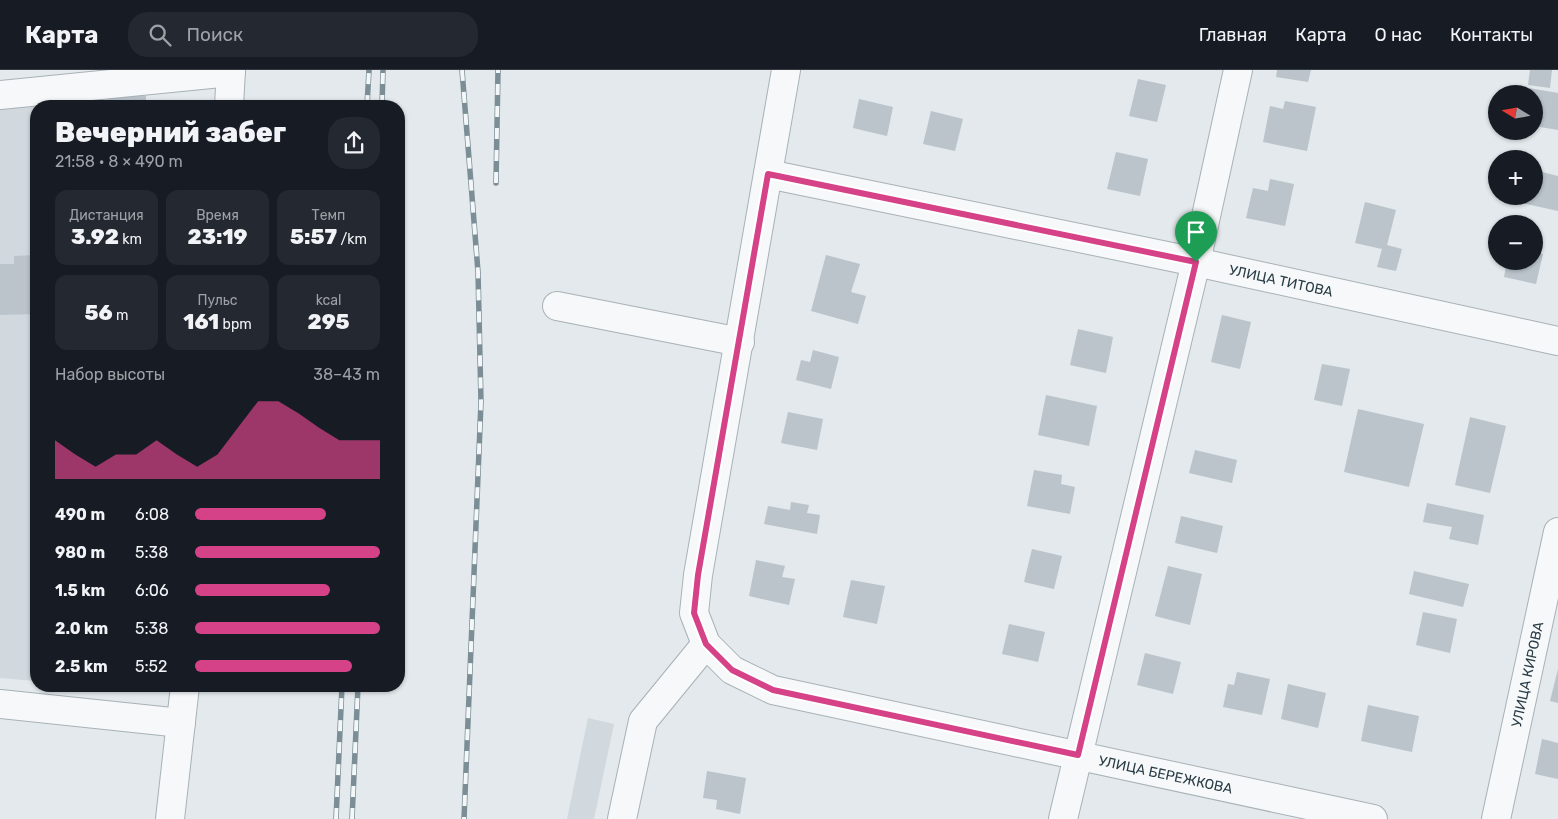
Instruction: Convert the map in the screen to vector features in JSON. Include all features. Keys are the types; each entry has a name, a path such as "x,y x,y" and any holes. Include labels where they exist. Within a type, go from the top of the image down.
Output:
{"street":[{"path":"622,819 643,721 706,644 694,613 698,575 786,70"},
{"path":"1063,819 1196,262 1238,70"},
{"path":"0,95 231,71 229,100"},
{"name":"УЛИЦА ТИТОВА","path":"768,174 1196,262 1558,342"},
{"path":"557,306 740,342"},
{"name":"УЛИЦА КИРОВА","path":"1496,819 1558,532"},
{"name":"УЛИЦА БЕРЕЖКОВА","path":"706,644 732,670 773,690 1372,819"},
{"path":"170,819 185,692"},
{"path":"0,704 181,723"}],"shaded area":[{"path":"30,105 30,680 0,678 0,108"},
{"path":"588,718 614,724 594,819 567,819"}],"building":[{"path":"1277,70 1311,70 1308,82 1276,77"},
{"path":"1530,70 1552,70 1550,88 1543,87 1543,85 1528,85"},
{"path":"1138,79 1166,85 1157,122 1129,116"},
{"path":"1543,90 1558,93 1558,130 1543,128"},
{"path":"107,94 146,96 146,100 107,100"},
{"path":"859,99 893,107 887,136 853,128"},
{"path":"1285,101 1316,107 1307,151 1263,142 1270,106 1283,109"},
{"path":"931,111 963,119 955,151 923,144"},
{"path":"1116,152 1148,159 1140,196 1107,189"},
{"path":"1543,172 1558,176 1558,211 1531,205 1543,205"},
{"path":"1270,179 1294,184 1285,226 1246,218 1253,188 1268,191"},
{"path":"1365,202 1396,210 1387,245 1402,249 1396,271 1377,267 1382,249 1355,243"},
{"path":"30,255 30,314 0,315 0,264 14,264 14,256"},
{"path":"826,255 860,264 851,292 866,296 858,324 811,311"},
{"path":"1505,270 1539,270 1536,284 1504,277"},
{"path":"1222,315 1251,322 1240,369 1211,362"},
{"path":"1078,329 1113,337 1106,373 1070,365"},
{"path":"813,350 839,357 831,389 796,380 801,360 810,362"},
{"path":"1322,364 1350,369 1342,406 1314,400"},
{"path":"1046,395 1097,406 1089,446 1038,435"},
{"path":"1358,409 1424,424 1409,487 1344,472"},
{"path":"788,412 823,419 817,450 781,443"},
{"path":"1470,417 1506,426 1490,493 1455,485"},
{"path":"1195,450 1237,460 1232,483 1189,473"},
{"path":"1034,470 1062,475 1061,484 1075,487 1070,514 1027,506"},
{"path":"791,502 809,505 807,513 820,515 817,534 764,524 768,506 790,510"},
{"path":"1427,503 1484,515 1478,545 1449,539 1452,527 1423,522"},
{"path":"1181,516 1223,526 1217,553 1175,543"},
{"path":"1032,549 1062,556 1054,589 1024,582"},
{"path":"756,560 785,566 782,577 795,579 789,605 749,596"},
{"path":"1168,566 1202,574 1190,625 1155,616"},
{"path":"1414,571 1469,584 1463,607 1409,594"},
{"path":"851,580 885,586 877,624 843,617"},
{"path":"1423,612 1457,619 1450,653 1416,645"},
{"path":"1009,624 1045,632 1038,662 1002,654"},
{"path":"1145,653 1181,662 1173,694 1137,685"},
{"path":"1558,669 1558,703 1550,701"},
{"path":"1237,672 1270,679 1262,715 1223,707 1228,684 1234,685"},
{"path":"1288,684 1326,693 1318,728 1281,719"},
{"path":"1368,705 1419,716 1412,752 1361,741"},
{"path":"1542,739 1558,743 1558,779 1535,774"},
{"path":"707,771 746,778 740,814 716,809 717,800 703,798"}],"railway":[{"path":"367,100 369,70"},
{"path":"382,100 383,70"},
{"path":"462,70 478,272 481,402 464,819"},
{"path":"496,183 498,70"},
{"path":"336,819 342,692"},
{"path":"352,819 358,692"}],"route":[{"path":"768,174 1196,262 1078,755 773,690 732,670 706,644 694,613 698,575 768,174"}]}
